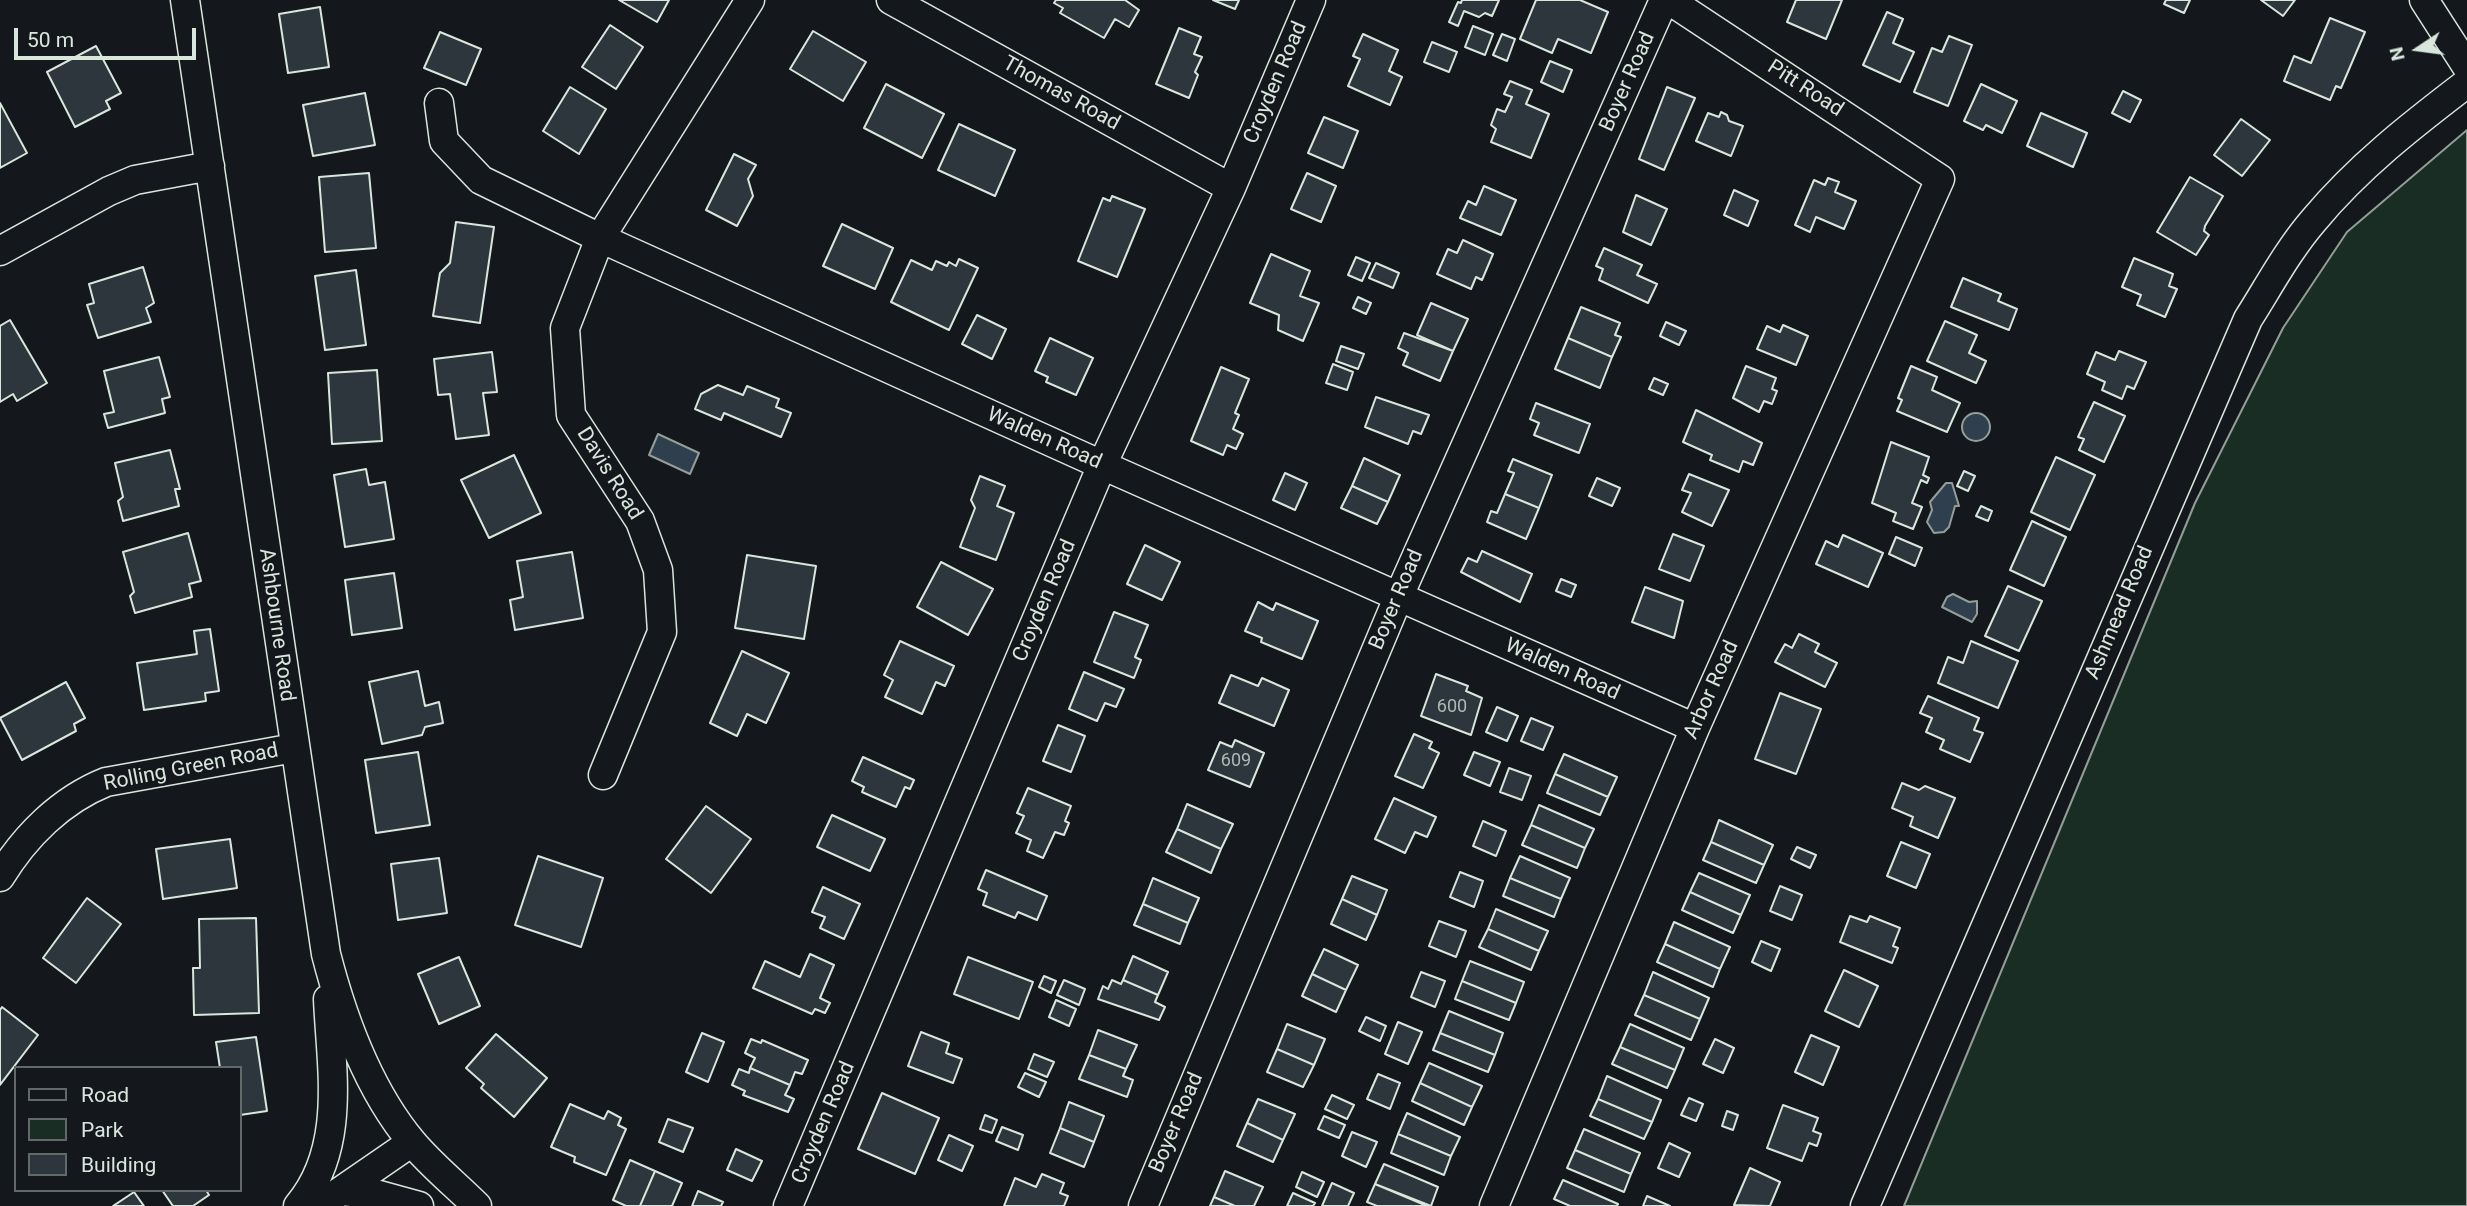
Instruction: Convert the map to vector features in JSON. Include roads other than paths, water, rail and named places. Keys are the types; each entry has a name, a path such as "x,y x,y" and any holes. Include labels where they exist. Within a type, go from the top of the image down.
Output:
{"street":[{"name":"Ashbourne Road","path":"185,0 326,954 351,1037 381,1094 412,1142 477,1206"},
{"name":"Davis Road","path":"603,775 662,632 658,570 640,521 571,415 565,328 600,238 750,0"},
{"name":"Thomas Road","path":"891,0 1231,188"},
{"name":"Croyden Road","path":"788,1206 1102,465 1231,188 1311,0"},
{"name":"Pitt Road","path":"1667,0 1940,179"},
{"name":"Boyer Road","path":"1143,1206 1398,598 1667,0"},
{"path":"2424,0 2467,67"},
{"name":"Ashmead Road","path":"1865,1206 2249,320 2313,221 2382,151 2467,83"},
{"name":"Walden Road","path":"439,103 444,141 481,180 600,238 1102,465 1695,728"},
{"path":"0,251 108,191 135,180 210,166"},
{"name":"Arbor Road","path":"1494,1206 1695,728 1940,179"},
{"name":"Rolling Green Road","path":"0,877 28,836 85,790 106,782 294,748"},
{"path":"298,1206 307,1196 325,1156 333,1125 326,954"},
{"path":"331,1198 412,1142"},
{"path":"331,1198 379,1195 419,1206"}],"water":[{"path":"1976,413 1986,417 1990,427 1986,437 1976,441 1966,437 1962,427 1966,417"},
{"path":"658,434 699,453 690,474 649,455"},
{"path":"1946,483 1952,483 1959,506 1955,506 1949,527 1944,532 1934,533 1927,522 1932,510 1930,502"},
{"path":"1953,594 1969,602 1977,601 1977,614 1972,622 1942,607 1947,597"}]}
